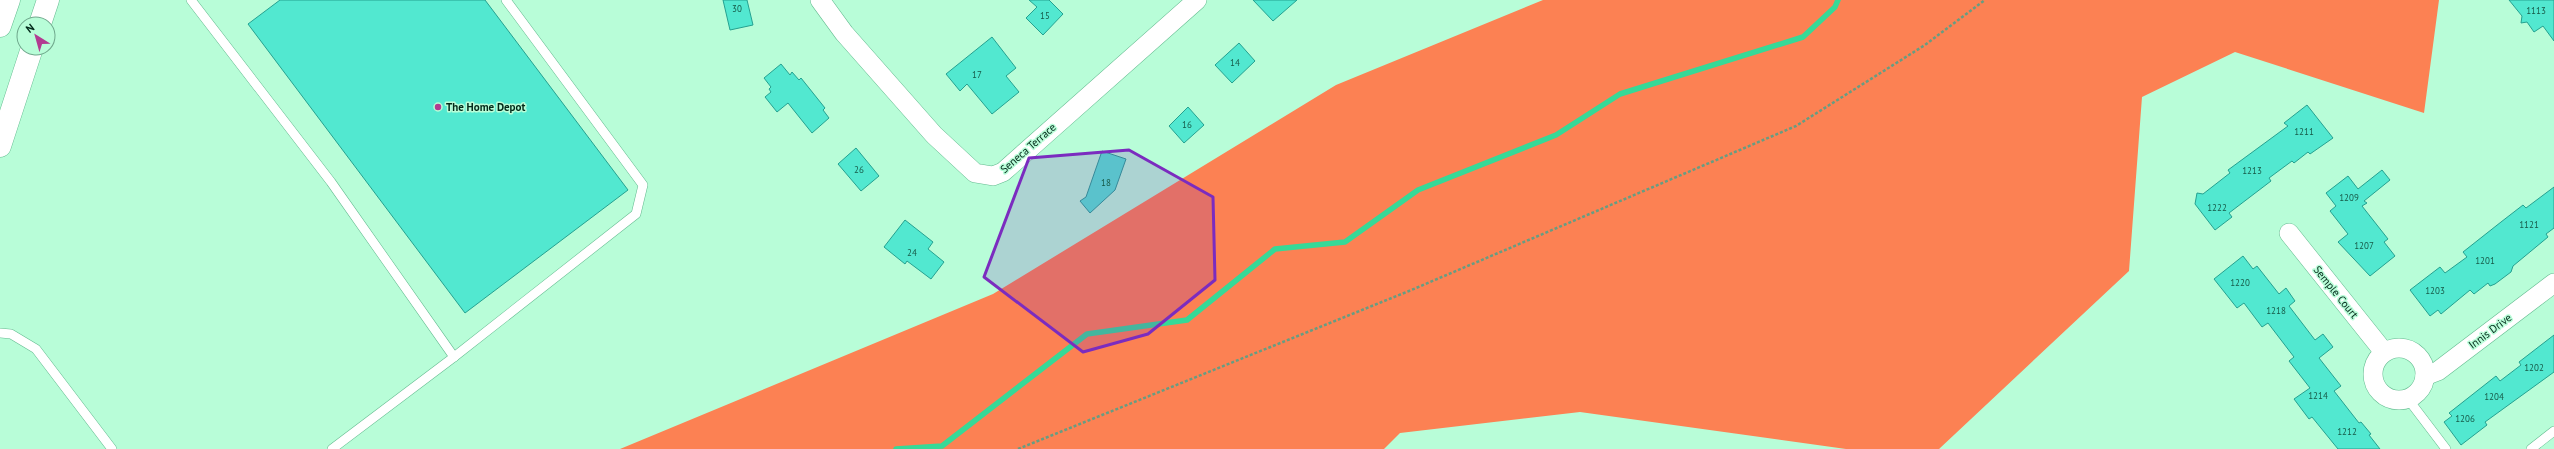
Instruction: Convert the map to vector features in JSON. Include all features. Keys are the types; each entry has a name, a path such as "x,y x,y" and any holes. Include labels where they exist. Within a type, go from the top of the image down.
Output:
{"street":[{"path":"0,26 9,0"},
{"path":"43,16 48,0"},
{"name":"Seneca Terrace","path":"820,0 844,33 934,135 975,173 985,176 1002,172 1198,0"},
{"path":"0,146 29,56"},
{"name":"Semple Court","path":"2289,232 2384,352"},
{"name":"Innis Drive","path":"2425,376 2438,371 2554,283"},
{"path":"2392,348 2409,349 2422,360 2425,376 2420,390 2408,399 2391,399 2380,392 2373,382 2374,365 2384,352 2392,348"}],"lane":[{"path":"191,0 331,182 454,357"},
{"path":"332,449 454,357 636,214 643,185 506,0"},
{"path":"0,333 11,334 36,349 112,449"},
{"path":"2408,399 2446,449"},
{"path":"2531,449 2554,431"}],"path":[{"path":"1018,449 1409,291 1796,126 1925,44 1986,0"}],"highlighted area":[{"path":"1129,150 1213,197 1215,280 1148,334 1083,352 984,277 1029,158"}],"shaded area":[{"path":"1543,0 2439,0 2424,113 2235,52 2142,97 2129,271 1939,449 1846,449 1580,412 1400,433 1384,449 620,449 993,294 1336,85"}],"building":[{"name":"The Home Depot","path":"280,0 485,0 628,190 465,313 248,24"},
{"path":"723,0 747,0 753,25 730,30"},
{"path":"1029,0 1049,0 1063,14 1043,35 1026,18 1037,7"},
{"path":"1253,0 1297,0 1273,21"},
{"path":"2509,0 2554,0 2554,41 2543,26 2534,32 2527,22 2521,23 2522,16"},
{"path":"992,37 1016,68 1006,76 1019,92 992,114 967,84 960,91 946,74"},
{"path":"1239,43 1255,61 1232,83 1215,65"},
{"path":"781,64 790,75 792,72 799,80 801,78 825,108 823,110 829,118 812,133 788,103 777,112 765,97 771,92 769,89 771,87 764,78"},
{"path":"2307,105 2333,138 2310,154 2308,152 2294,163 2292,161 2269,178 2271,181 2229,213 2232,217 2215,230 2195,204 2197,193 2203,194 2230,173 2228,170 2288,126 2284,123"},
{"path":"1188,107 1204,125 1184,143 1169,126"},
{"path":"856,148 879,176 861,191 838,164"},
{"path":"1102,151 1126,159 1115,190 1090,213 1080,201 1086,197"},
{"path":"2382,170 2390,180 2364,201 2367,203 2362,206 2388,239 2384,242 2395,256 2370,276 2338,242 2348,234 2330,211 2336,206 2326,193 2348,176 2358,189"},
{"path":"2554,187 2554,228 2546,234 2548,237 2513,266 2511,272 2495,284 2490,286 2488,283 2474,294 2470,290 2441,314 2438,310 2430,316 2410,290 2440,267 2445,273 2467,257 2463,252 2501,222 2523,205 2526,208"},
{"path":"905,220 933,242 928,249 944,262 931,279 907,261 905,264 884,247"},
{"path":"2243,256 2253,269 2257,266 2279,294 2286,288 2295,301 2289,306 2315,340 2323,334 2333,347 2319,358 2341,386 2334,391 2359,423 2361,422 2371,434 2369,435 2380,449 2338,449 2312,417 2309,419 2294,399 2310,388 2289,361 2294,357 2268,323 2262,327 2244,303 2237,308 2214,279"},
{"path":"2554,335 2554,372 2485,422 2487,425 2461,445 2444,422 2452,416 2449,413 2496,376 2500,381 2521,365 2519,362"}],"waterway":[{"path":"896,449 942,446 1087,334 1187,320 1275,249 1345,242 1418,190 1556,135 1620,94 1803,37 1835,7 1838,0"}],"place":[{"name":"The Home Depot","path":"438,107"}]}
